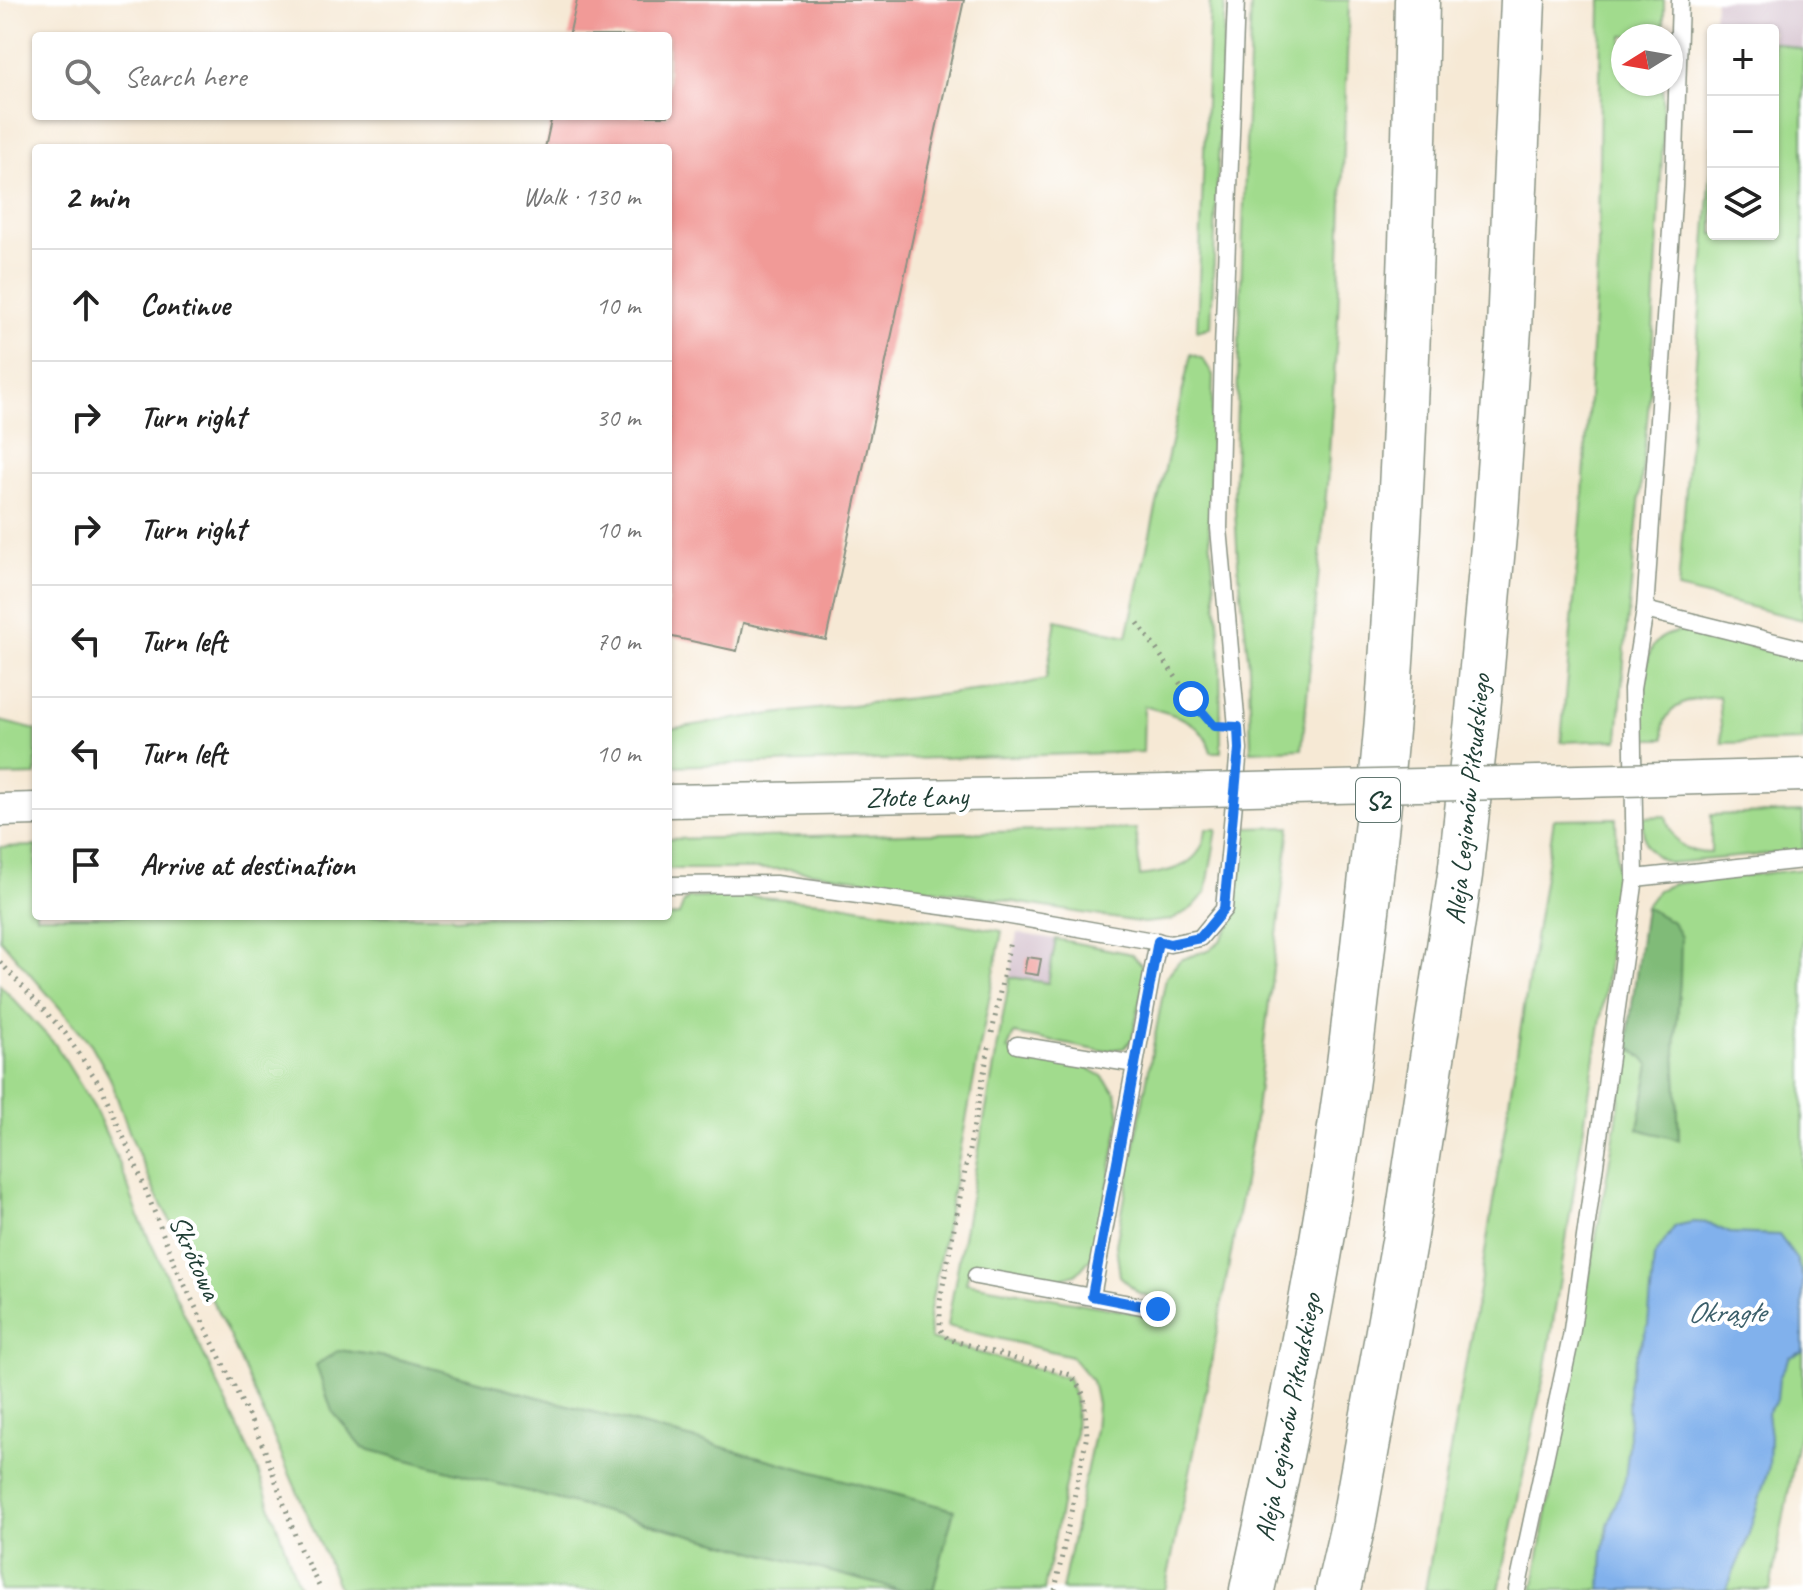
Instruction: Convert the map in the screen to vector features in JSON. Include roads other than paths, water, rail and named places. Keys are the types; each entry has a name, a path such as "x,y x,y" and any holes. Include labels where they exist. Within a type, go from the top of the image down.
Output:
{"highway":[{"name":"Aleja Legionów Piłsudskiego","path":"1252,1590 1319,1259 1345,1098 1368,901 1389,696 1404,458 1414,204 1417,0"},
{"name":"Aleja Legionów Piłsudskiego","path":"1338,1590 1353,1525 1404,1242 1460,875 1478,711 1509,329 1523,0"}],"street":[{"name":"Złote Łany","path":"672,801 1803,775"},
{"path":"0,810 32,809"}],"lane":[{"path":"672,885 776,884 993,913 1170,944 1200,938 1224,909 1239,749 1219,528 1236,0"},
{"path":"1517,1590 1571,1337 1635,878 1632,689 1645,610 1674,187 1680,0"},
{"path":"1645,610 1803,649"},
{"path":"1635,878 1803,860"},
{"path":"1092,1296 1158,941"},
{"path":"1017,1045 1135,1064"},
{"path":"976,1276 1158,1309"}],"water":[{"name":"Okrągłe","path":"1693,1222 1709,1223 1729,1233 1779,1235 1796,1258 1803,1278 1803,1352 1790,1357 1779,1378 1777,1400 1767,1413 1769,1467 1745,1546 1726,1590 1601,1590 1608,1525 1625,1479 1629,1444 1628,1385 1648,1325 1654,1257 1675,1226"}]}
